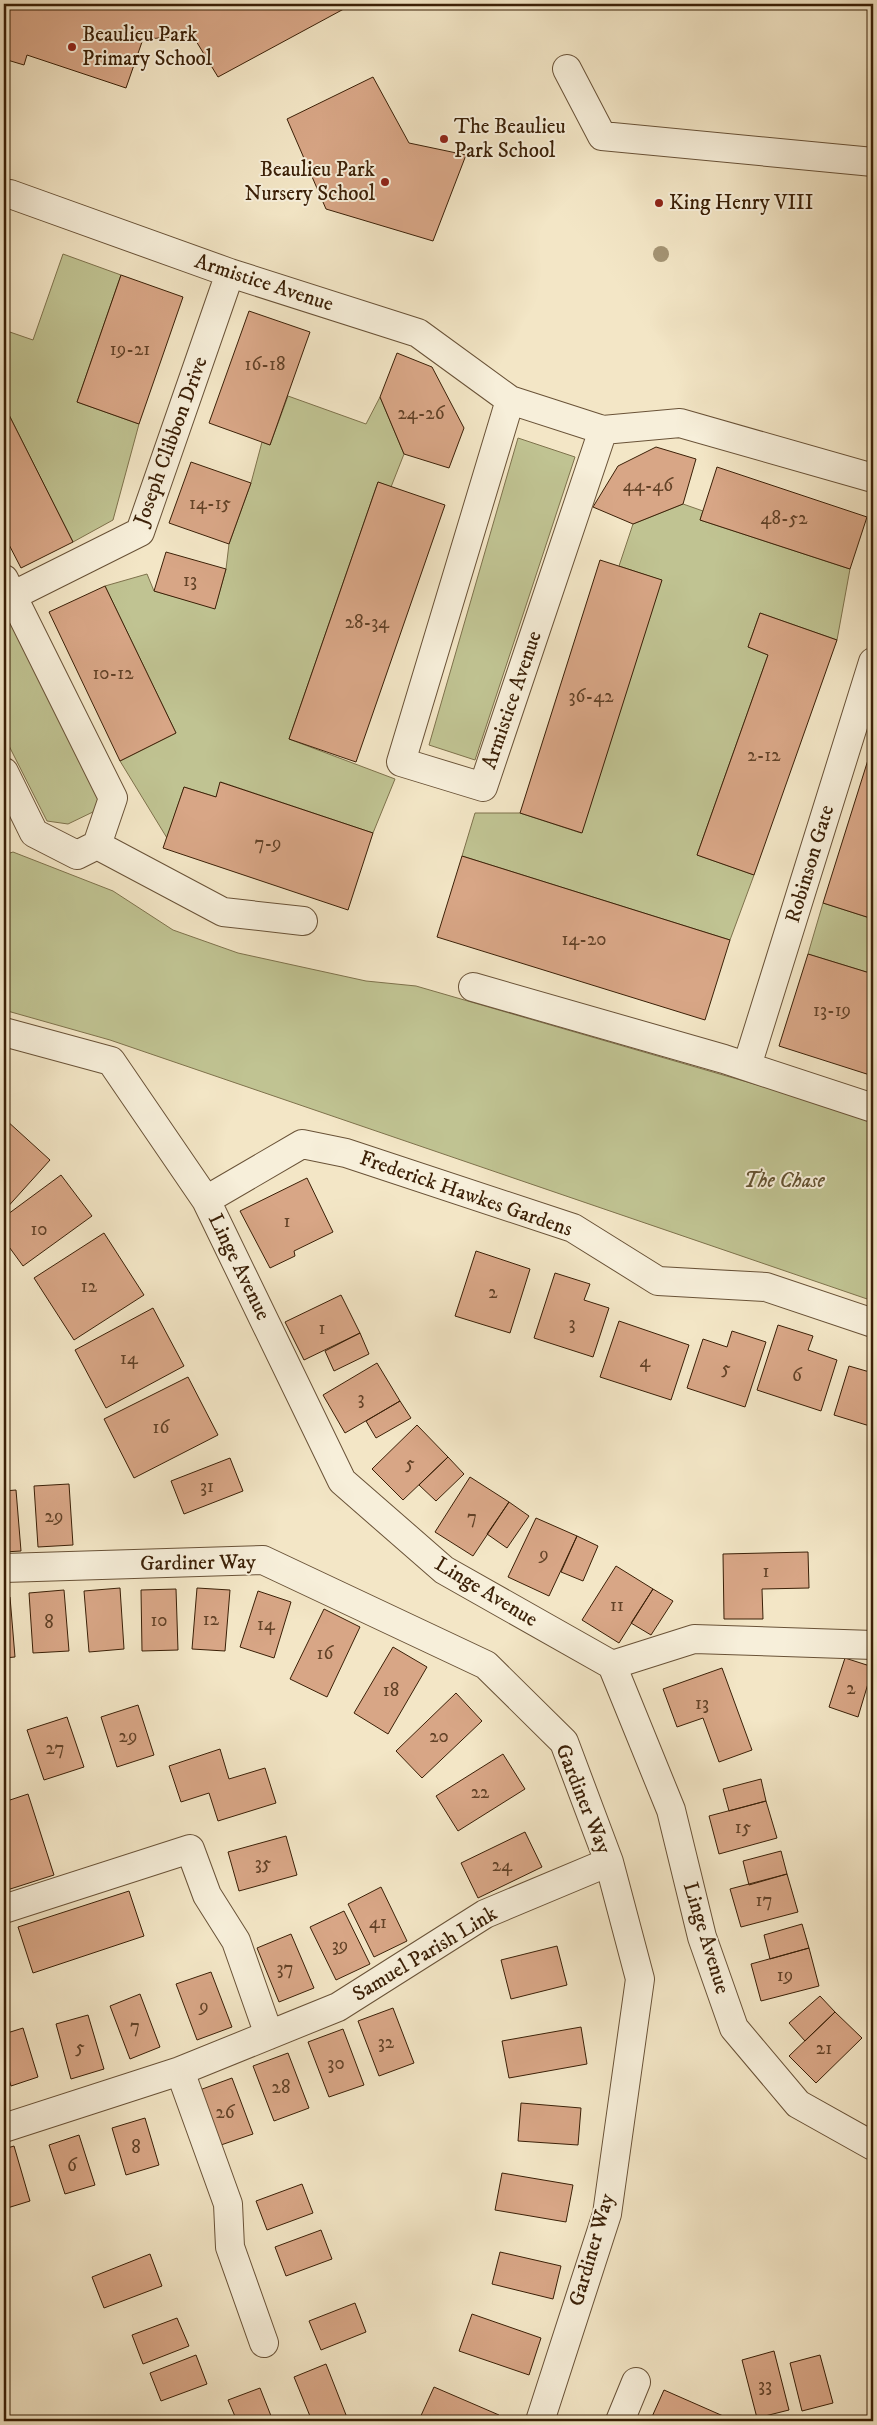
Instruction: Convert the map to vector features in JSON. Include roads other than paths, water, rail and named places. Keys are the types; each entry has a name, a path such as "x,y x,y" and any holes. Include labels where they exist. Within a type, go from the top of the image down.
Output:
{"street":[{"path":"566,69 602,136 873,162"},
{"name":"Armistice Avenue","path":"4,194 10,194 230,273 418,333 510,400 603,430 680,424 873,478"},
{"name":"Joseph Clibbon Drive","path":"97,845 114,798 8,588 140,532 230,273"},
{"name":"Armistice Avenue","path":"510,400 401,762 483,787 603,430"},
{"name":"Robinson Gate","path":"747,1066 873,662"},
{"path":"4,772 34,833 77,855 97,845 223,912 303,921"},
{"path":"473,987 747,1066 873,1108"},
{"name":"Linge Avenue","path":"4,1032 111,1061 206,1200 342,1481 444,1570 612,1665 671,1810 702,1937 734,2028 798,2104 873,2146"},
{"name":"Frederick Hawkes Gardens","path":"206,1200 302,1144 346,1153 573,1228 658,1280 766,1287 873,1323"},
{"name":"Gardiner Way","path":"4,1568 263,1560 486,1665 564,1742 609,1862 640,1979 606,2214 540,2421"},
{"path":"612,1665 694,1639 873,1645"},
{"path":"4,1909 190,1849 207,1895 236,1941 269,2035"},
{"name":"Samuel Parish Link","path":"4,2128 180,2071 338,2007 485,1914 609,1862"},
{"path":"180,2071 228,2204 230,2247 264,2343"},
{"path":"620,2421 636,2382"}],"place":[{"name":"Beaulieu Park Primary School","path":"72,47"},
{"name":"The Beaulieu Park School","path":"444,139"},
{"name":"Beaulieu Park Nursery School","path":"385,182"},
{"name":"King Henry VIII","path":"659,203"}],"park label":[{"name":"The Chase","path":"784,1181"}]}
